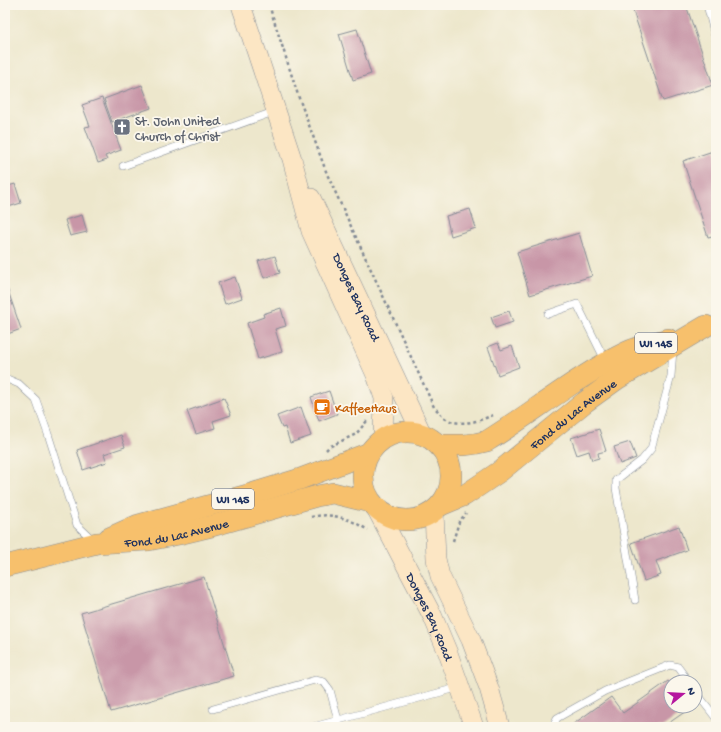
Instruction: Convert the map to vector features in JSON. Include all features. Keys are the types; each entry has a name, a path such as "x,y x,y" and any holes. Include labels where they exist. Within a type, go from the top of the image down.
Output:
{"main road":[{"name":"Fond du Lac Avenue","path":"430,440 463,446 476,445 487,441 580,380 628,352 711,324"},
{"name":"Fond du Lac Avenue","path":"438,508 465,495 499,472 585,402 617,379 711,324"},
{"name":"WI 145","path":"369,453 383,438 392,434 413,432 430,440"},
{"path":"430,440 448,460 451,479 447,497 438,508"},
{"name":"Fond du Lac Avenue","path":"5,566 97,543 138,525 292,482 369,453"},
{"path":"369,453 364,462 362,473 366,493 374,506"},
{"name":"Fond du Lac Avenue","path":"97,543 149,540 179,534 333,493 349,496 374,506"},
{"name":"WI 145","path":"374,506 386,516 395,520 406,521 425,517 438,508"}],"street":[{"name":"Donges Bay Road","path":"240,5 292,159 311,231 376,375 384,398 383,438"},
{"name":"Donges Bay Road","path":"292,159 430,440"},
{"name":"Donges Bay Road","path":"374,506 433,617 474,727"},
{"name":"Donges Bay Road","path":"438,508 436,559 440,576 471,640 489,688 500,727"}],"lane":[{"path":"707,5 716,40"},
{"path":"123,166 276,111"},
{"path":"548,314 577,304 607,364"},
{"path":"635,600 616,488 616,480 642,460 651,449 671,376 673,346"},
{"path":"5,378 19,384 36,400 77,525 97,543"},
{"path":"554,727 557,718 605,690 670,665 678,667 683,674"},
{"path":"213,708 315,680 324,682 330,690 338,720"},
{"path":"313,727 460,687"},
{"path":"703,701 716,718"}],"path":[{"path":"269,5 327,174 434,408 446,419 458,422 468,423 480,421 494,415"},
{"path":"329,447 356,434 363,428 368,420"},
{"path":"452,547 453,537 459,522 467,512"},
{"path":"308,518 324,515 339,516 372,532"}],"building":[{"path":"631,5 686,5 713,85 663,101"},
{"path":"357,29 371,74 353,80 339,34"},
{"path":"142,85 151,108 112,122 104,99"},
{"path":"102,98 121,150 105,156 107,160 98,163 85,127 90,126 82,105"},
{"path":"716,150 716,235 708,237 683,161"},
{"path":"15,184 21,203 5,208 5,187"},
{"path":"470,209 476,228 451,236 446,216"},
{"path":"82,215 87,232 70,236 65,220"},
{"path":"579,233 592,276 530,295 517,252"},
{"path":"275,256 280,273 264,278 258,261"},
{"path":"235,277 242,298 225,304 218,283"},
{"path":"5,282 21,329 5,335"},
{"path":"281,308 286,326 275,329 282,352 258,359 247,323 264,317 263,314"},
{"path":"509,311 513,322 495,328 491,317"},
{"path":"498,343 501,350 512,346 519,367 498,375 488,347"},
{"path":"329,391 337,414 319,421 311,397"},
{"path":"224,398 231,415 213,421 215,428 196,434 187,411"},
{"path":"301,407 311,436 290,443 285,427 282,428 277,416"},
{"path":"599,429 606,451 598,453 599,458 592,460 589,451 577,455 571,438"},
{"path":"121,435 125,447 104,454 107,462 83,470 77,450"},
{"path":"630,442 636,458 620,464 614,447"},
{"path":"679,526 687,550 656,561 661,575 644,581 631,543"},
{"path":"204,577 234,676 111,712 81,613"},
{"path":"663,685 663,714 682,714 663,727 573,727 572,725 611,697 623,713"}],"place":[{"name":"St. John United Church of Christ","path":"122,127"},
{"name":"KaffeeHaus","path":"322,407"}]}
